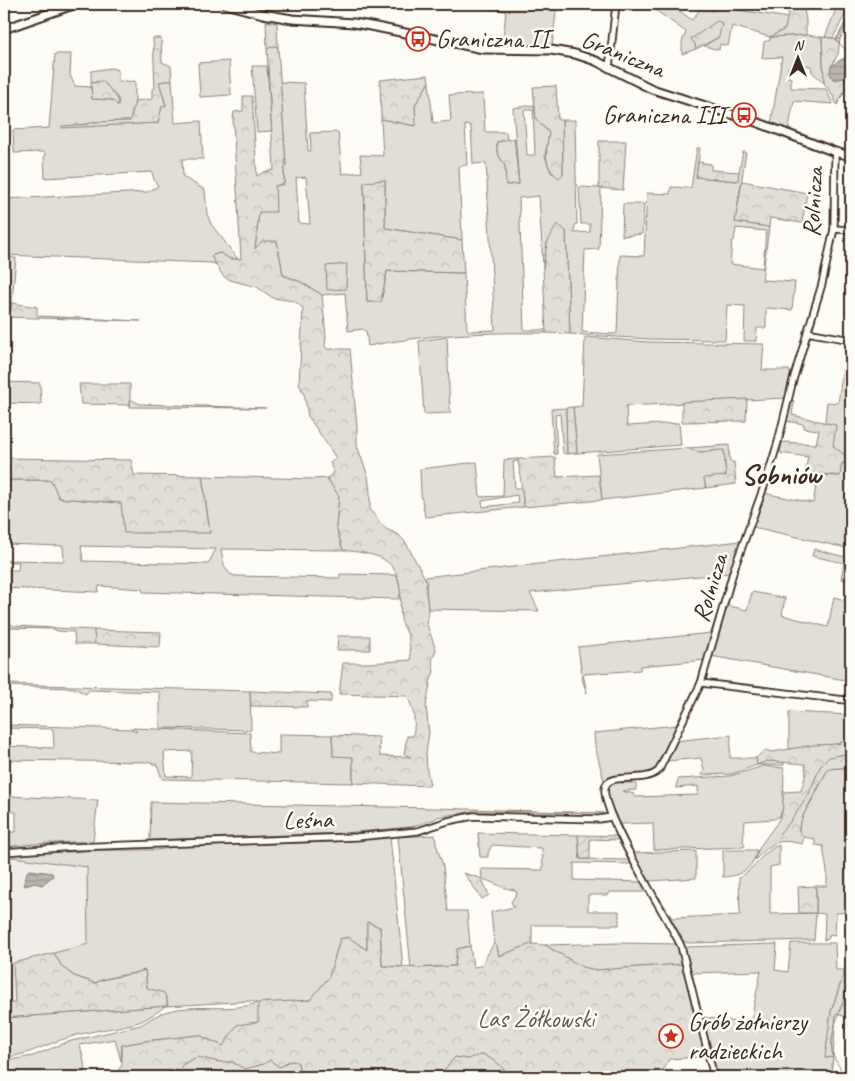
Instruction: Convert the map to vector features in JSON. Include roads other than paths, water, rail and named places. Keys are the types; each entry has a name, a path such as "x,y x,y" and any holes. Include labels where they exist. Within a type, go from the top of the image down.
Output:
{"street":[{"path":"4,28 76,4"},
{"name":"Graniczna","path":"225,4 292,19 376,26 483,50 551,50 564,52 587,58 652,88 851,156"},
{"path":"609,68 616,4"},
{"name":"Rolnicza","path":"714,1077 681,946 611,817 604,793 606,785 613,780 648,777 660,770 701,683 734,568 768,476 822,284 834,229 835,152"},
{"path":"834,229 851,230"},
{"path":"807,332 851,340"},
{"path":"701,683 845,700"},
{"name":"Leśna","path":"4,852 73,847 356,837 418,831 448,821 473,816 599,819 611,817"}],"waterway":[{"path":"849,58 849,53 836,40 851,17"},
{"path":"779,834 808,796 820,767 829,757 851,753"},
{"path":"842,1077 841,1069 832,1052 832,1044 838,1016 851,982"},
{"path":"433,1077 445,1069 455,1057 468,1059 483,1054 499,1064 504,1070 521,1077"},
{"path":"145,1077 179,1070 183,1064 197,1057 219,1062 232,1062 245,1069 264,1064 270,1060 279,1067 287,1062 294,1061 298,1063 300,1073 304,1077"},
{"path":"315,1077 314,1074 321,1071 325,1077"},
{"path":"627,1077 631,1074 647,1074 651,1072"},
{"path":"585,1077 592,1075 599,1077"},
{"path":"619,1077 625,1077"}],"place":[{"name":"Graniczna II","path":"418,39"},
{"name":"Graniczna III","path":"744,115"},
{"name":"Grób żołnierzy radzieckich","path":"671,1036"}],"district":[{"name":"Sobniów","path":"781,474"}],"park label":[{"name":"Las Żółkowski","path":"536,1019"}]}
